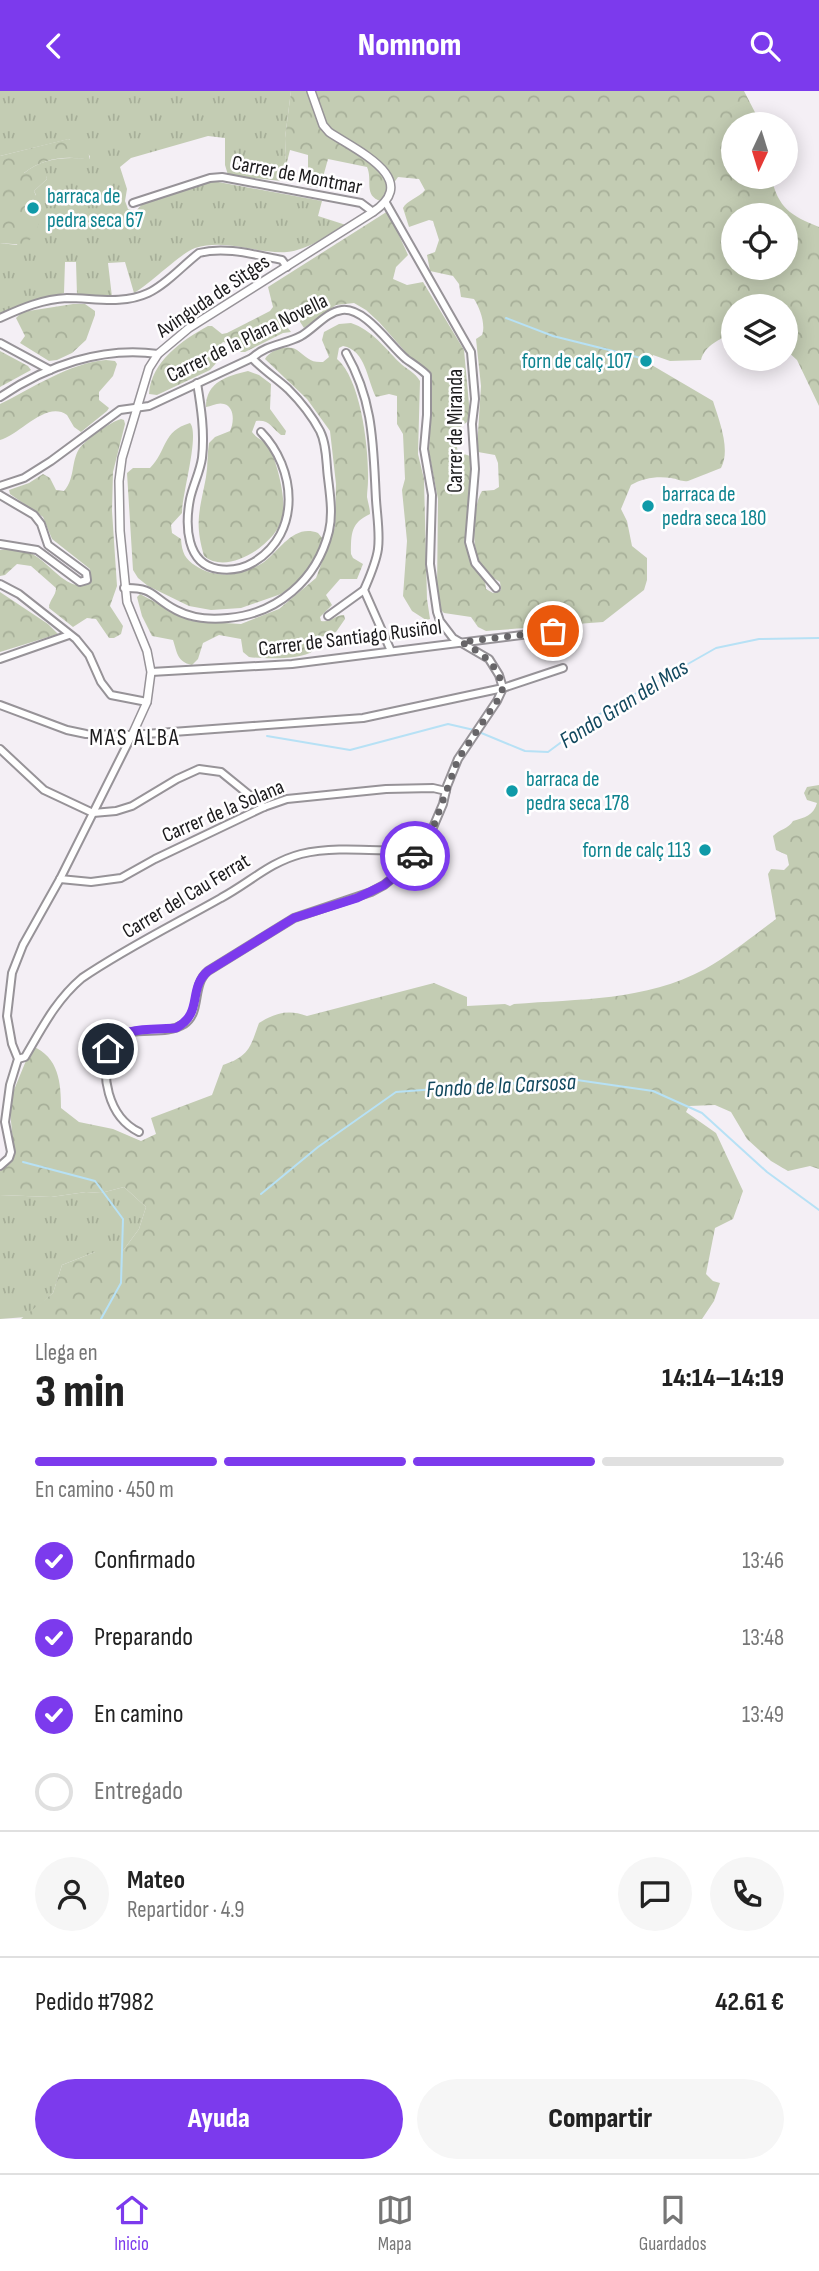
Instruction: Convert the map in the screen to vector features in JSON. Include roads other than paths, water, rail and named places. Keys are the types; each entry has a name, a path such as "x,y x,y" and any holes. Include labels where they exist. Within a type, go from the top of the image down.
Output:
{"street":[{"path":"311,91 323,125 329,132 380,167 390,178 392,195 386,203"},
{"name":"Carrer de Montmar","path":"132,204 210,178 222,177 361,203 373,212"},
{"name":"Avinguda de Sitges","path":"18,1059 7,1016 12,973 23,945 60,879 147,702 151,672 147,651 131,615 124,587 118,481 122,458 149,368 158,354 202,319 386,203"},
{"name":"Carrer de Miranda","path":"386,203 471,352 475,399 472,424 475,469 469,542 475,563 496,588"},
{"path":"0,318 46,301 65,298 114,301 149,293 199,254 209,251 222,250 282,260 287,267"},
{"name":"Carrer de la Plana Novella","path":"0,487 24,478 51,461 120,410 149,406 252,358 263,348 301,336 328,316 348,310 376,328 397,351 427,375 424,449 432,495 431,574 440,621 453,638 488,659 499,675 503,688"},
{"path":"0,342 50,370"},
{"path":"0,397 50,370 92,356 125,351 158,354"},
{"path":"328,616 364,590 374,565 379,541 372,441 364,389 345,353"},
{"path":"124,587 150,591 174,610 190,616 240,617 270,608 284,600 308,574 323,550 329,530 331,508 323,438 308,412 294,395 252,358"},
{"path":"197,383 203,440 202,459 189,508 191,546 198,560 214,568 228,570 248,565 271,549 285,529 288,503 285,473 276,450 261,432"},
{"path":"0,495 34,515 41,524 48,545 86,573 87,580 80,582 42,553 0,544"},
{"path":"42,553 48,545"},
{"path":"0,584 27,600 84,647 101,682 111,695 147,702"},
{"path":"364,590 391,652"},
{"name":"Carrer de Santiago Rusiñol","path":"151,672 292,664 553,631"},
{"path":"0,659 69,635"},
{"path":"0,705 67,730 86,734 132,735 363,718 503,688 563,668"},
{"path":"139,1132 128,1127 117,1114 109,1094 107,1055 111,1043 127,1032 176,1028 184,1023 193,1011 200,979 208,971 294,918 357,898 384,885 404,869 433,828 458,759 503,688"},
{"path":"0,749 44,790 93,813 116,811 131,806 200,769 221,772 264,807"},
{"name":"Carrer de la Solana","path":"60,879 91,882 121,878 264,807 287,799 349,791 433,788 446,791"},
{"name":"Carrer del Cau Ferrat","path":"18,1059 25,1057 66,991 82,978 224,896 257,873 281,861 316,851 408,851 417,854"},
{"path":"0,1166 9,1158 11,1152 5,1122 10,1085 18,1059"}],"waterway":[{"path":"506,318 553,336 641,358"},
{"name":"Fondo Gran del Mas","path":"479,732 525,751 548,752 598,715 716,648 759,639 819,638"},
{"name":"Fondo Gran del Mas","path":"267,736 350,750 448,724 474,730"},
{"name":"Fondo de la Carsosa","path":"261,1194 318,1147 396,1092 570,1079 653,1091 702,1113 767,1172 819,1210"},
{"path":"23,1162 95,1181 123,1219 121,1283 101,1319"}],"place":[{"name":"barraca de pedra seca 67","path":"33,208"},
{"name":"forn de calç 107","path":"646,361"},
{"name":"barraca de pedra seca 180","path":"648,506"},
{"name":"barraca de pedra seca 178","path":"512,791"},
{"name":"forn de calç 113","path":"705,850"}],"district":[{"name":"MAS ALBA","path":"135,738"}]}
